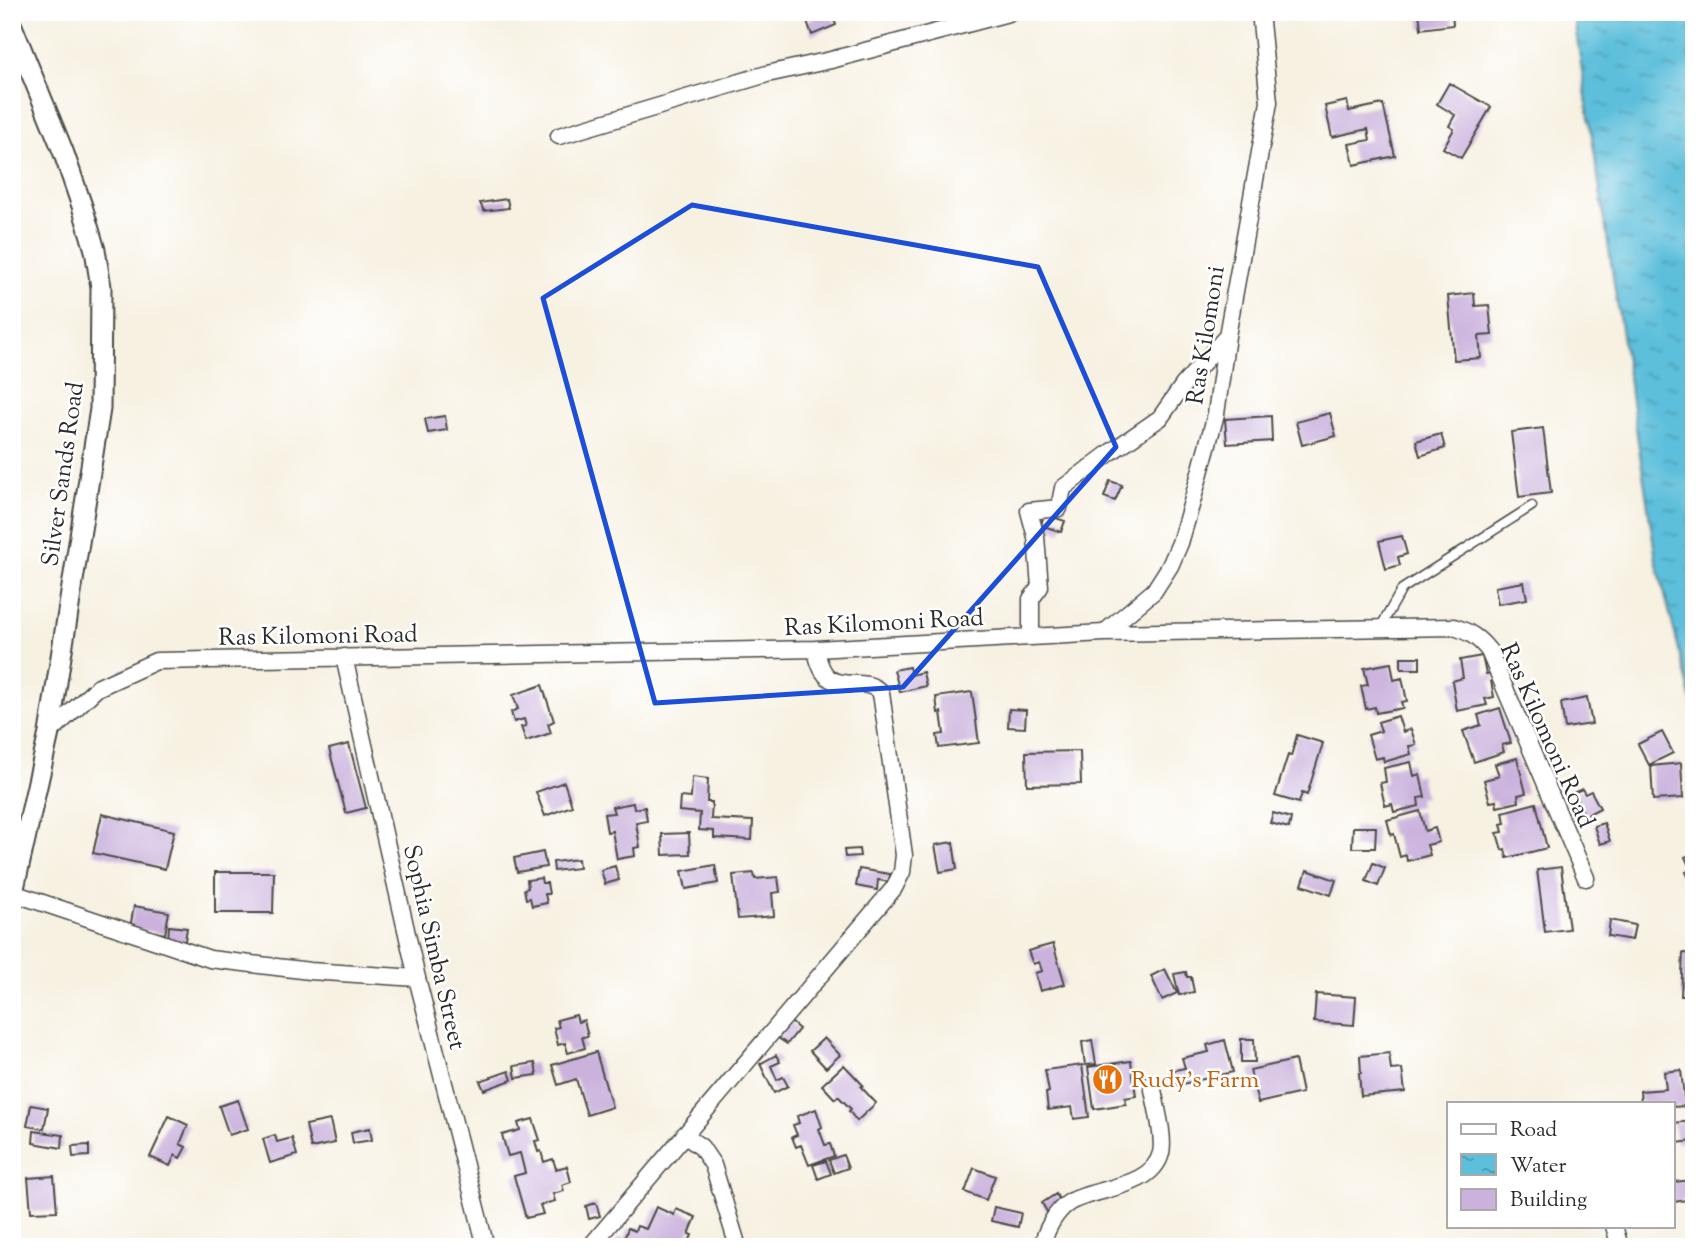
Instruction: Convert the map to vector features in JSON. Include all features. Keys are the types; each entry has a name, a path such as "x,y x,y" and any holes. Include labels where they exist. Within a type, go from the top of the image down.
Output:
{"street":[{"path":"559,136 767,74 831,60 1012,12"},
{"name":"Ras Kilomoni","path":"1104,633 1154,591 1170,566 1180,543 1216,414 1227,336 1269,102 1260,12"},
{"name":"Silver Sands Road","path":"12,26 82,206 92,239 101,287 100,409 49,733 13,895"},
{"path":"1031,637 1031,599 1040,587 1036,537 1029,511 1059,508 1063,488 1160,418 1184,384 1227,336"},
{"name":"Ras Kilomoni Road","path":"49,733 97,688 156,661 816,649 1104,633 1454,627 1468,631 1480,639 1489,651 1586,878"},
{"path":"590,1247 894,888 902,872 904,855 883,697 874,687 845,684 828,677 818,662 816,649"},
{"name":"Sophia Simba Street","path":"344,657 417,978 487,1242"},
{"path":"13,895 210,959 310,971 417,978"},
{"path":"1042,1247 1054,1218 1069,1202 1133,1181 1145,1176 1154,1167 1162,1144 1152,1084"},
{"path":"684,1135 701,1147 713,1165 738,1247"},
{"path":"1615,1228 1620,1247"}],"lane":[{"path":"1380,628 1402,589 1532,506"}],"highlighted area":[{"path":"692,205 1038,267 1116,447 903,687 655,703 543,298"}],"water":[{"path":"1573,12 1694,12 1694,709 1656,560"}],"building":[{"path":"831,12 836,25 812,35 807,21"},
{"path":"1419,12 1452,12 1453,25 1421,29"},
{"path":"1449,83 1491,107 1461,158 1443,148 1454,129 1449,126 1455,115 1437,104"},
{"path":"1347,101 1349,111 1383,104 1395,156 1354,165 1349,144 1370,140 1368,129 1332,137 1325,106"},
{"path":"507,199 509,208 484,211 480,203"},
{"path":"1474,293 1475,306 1489,305 1492,335 1479,336 1481,358 1454,360 1448,296"},
{"path":"1330,413 1336,436 1302,445 1296,422"},
{"path":"445,416 447,430 428,433 425,419"},
{"path":"1271,416 1272,441 1227,444 1225,419"},
{"path":"1543,428 1551,493 1519,497 1511,432"},
{"path":"1441,434 1445,448 1420,456 1416,441"},
{"path":"1110,481 1122,485 1115,501 1104,497"},
{"path":"1044,514 1065,521 1061,532 1041,525"},
{"path":"1402,536 1407,554 1398,557 1400,565 1386,569 1379,541"},
{"path":"1524,582 1527,599 1498,604 1495,587"},
{"path":"1482,656 1486,674 1494,673 1495,680 1491,681 1494,697 1485,699 1487,705 1457,711 1452,681 1463,678 1460,660"},
{"path":"1401,657 1420,657 1420,669 1401,669"},
{"path":"1391,663 1394,680 1402,678 1407,701 1401,702 1403,708 1376,713 1375,707 1366,709 1361,686 1368,685 1364,668"},
{"path":"909,667 911,675 923,672 926,686 900,692 894,670"},
{"path":"542,685 554,721 548,724 551,733 526,741 521,727 526,726 524,719 514,722 511,712 518,709 513,695"},
{"path":"972,692 979,743 939,748 937,735 944,734 936,697"},
{"path":"1587,698 1592,724 1565,728 1561,703"},
{"path":"1500,708 1511,743 1502,745 1504,752 1474,762 1463,731 1481,725 1478,715"},
{"path":"1009,709 1026,710 1025,728 1008,727"},
{"path":"1398,716 1403,732 1411,729 1416,745 1409,746 1411,754 1384,762 1383,757 1375,759 1368,735 1381,731 1378,722"},
{"path":"1662,732 1673,753 1649,765 1638,744"},
{"path":"1297,735 1323,743 1307,795 1302,793 1299,803 1275,796"},
{"path":"349,744 366,808 346,813 329,749"},
{"path":"1080,751 1081,784 1027,785 1026,752"},
{"path":"1517,758 1526,793 1518,795 1519,802 1497,807 1496,801 1490,802 1484,780 1499,776 1495,764"},
{"path":"1411,762 1414,776 1420,774 1425,797 1418,798 1419,806 1394,812 1392,804 1385,806 1380,783 1386,782 1384,768"},
{"path":"1681,763 1683,798 1653,800 1651,766"},
{"path":"692,777 708,779 707,802 712,802 711,819 753,821 752,840 714,838 714,831 699,830 700,813 679,811 680,797 691,798"},
{"path":"564,782 572,806 545,816 536,792"},
{"path":"1582,789 1585,794 1591,791 1600,808 1585,816 1573,793"},
{"path":"633,803 634,809 645,807 647,821 636,823 640,847 634,848 635,856 617,859 612,831 607,832 604,814 614,813 612,807"},
{"path":"1536,803 1547,848 1507,858 1497,833 1503,832 1503,812"},
{"path":"1420,811 1425,831 1435,828 1439,842 1427,845 1430,855 1407,861 1406,855 1400,857 1387,820"},
{"path":"1273,813 1291,818 1289,828 1270,823"},
{"path":"102,814 174,831 165,869 93,853"},
{"path":"1604,823 1610,841 1600,844 1594,826"},
{"path":"1353,827 1376,827 1375,848 1352,848"},
{"path":"689,833 690,854 663,855 662,834"},
{"path":"953,842 957,869 940,872 935,845"},
{"path":"859,849 860,856 845,857 844,850"},
{"path":"543,852 546,867 517,872 514,858"},
{"path":"1694,853 1694,889 1686,872 1691,870 1685,857"},
{"path":"578,859 579,868 554,871 553,862"},
{"path":"1373,863 1385,868 1378,886 1366,881"},
{"path":"715,865 718,883 686,889 682,871"},
{"path":"615,866 619,880 605,884 601,870"},
{"path":"1561,867 1569,929 1545,932 1537,870"},
{"path":"859,869 890,874 889,882 878,880 877,890 856,886"},
{"path":"1307,870 1336,880 1331,895 1302,885"},
{"path":"215,872 274,872 273,913 215,913"},
{"path":"754,873 755,879 778,877 780,892 772,893 774,916 738,919 733,875"},
{"path":"541,878 542,883 547,883 547,903 532,906 530,898 526,899 524,889 528,888 527,880"},
{"path":"134,906 169,912 165,934 130,928"},
{"path":"1610,920 1635,925 1632,940 1608,936"},
{"path":"169,926 187,928 185,941 168,940"},
{"path":"1053,944 1065,984 1040,991 1035,973 1042,971 1039,962 1033,964 1028,951"},
{"path":"1683,953 1694,954 1694,996 1681,996"},
{"path":"1165,969 1177,993 1162,1000 1151,976"},
{"path":"1186,972 1187,977 1191,977 1194,992 1179,995 1174,974"},
{"path":"1316,994 1356,997 1354,1025 1314,1022"},
{"path":"576,1015 578,1022 584,1020 588,1036 582,1037 585,1048 568,1053 565,1043 558,1045 554,1028 559,1027 557,1020"},
{"path":"791,1022 799,1029 787,1044 778,1038"},
{"path":"824,1038 840,1055 826,1068 810,1051"},
{"path":"1241,1039 1254,1039 1255,1062 1241,1062"},
{"path":"1092,1040 1096,1064 1085,1065 1082,1042"},
{"path":"1225,1040 1233,1072 1174,1086 1170,1071 1185,1068 1182,1058 1209,1052 1207,1045"},
{"path":"596,1052 612,1107 587,1115 576,1079 558,1085 552,1065"},
{"path":"1389,1053 1391,1070 1402,1069 1405,1092 1361,1096 1360,1056"},
{"path":"776,1055 780,1062 771,1066 777,1080 783,1077 788,1086 774,1093 760,1064"},
{"path":"1295,1060 1302,1093 1258,1103 1250,1070"},
{"path":"1131,1061 1136,1096 1125,1098 1126,1104 1094,1109 1088,1067"},
{"path":"535,1063 537,1075 516,1078 514,1066"},
{"path":"844,1065 876,1103 857,1121 849,1111 851,1109 838,1096 835,1099 822,1085"},
{"path":"1082,1065 1089,1117 1074,1119 1072,1107 1048,1110 1046,1093 1049,1092 1045,1070"},
{"path":"1681,1070 1685,1106 1674,1107 1674,1102 1641,1102 1640,1091 1666,1089 1664,1072"},
{"path":"509,1071 512,1080 484,1090 480,1081"},
{"path":"238,1100 248,1129 229,1135 219,1106"},
{"path":"31,1105 48,1108 44,1129 27,1126"},
{"path":"816,1109 825,1145 830,1144 834,1156 809,1165 801,1145 796,1147 792,1137 797,1135 793,1125 799,1123 797,1116"},
{"path":"169,1116 188,1125 180,1144 186,1147 180,1158 175,1155 170,1166 150,1157"},
{"path":"533,1119 540,1140 535,1141 544,1162 553,1159 556,1169 567,1166 571,1182 562,1185 564,1191 553,1194 555,1201 540,1205 543,1214 526,1218 514,1176 525,1173 520,1153 508,1156 502,1135 520,1130 518,1123"},
{"path":"330,1120 335,1143 311,1148 306,1125"},
{"path":"1694,1121 1694,1141 1676,1143 1674,1123"},
{"path":"370,1128 372,1140 353,1143 351,1132"},
{"path":"34,1131 63,1135 62,1148 33,1143"},
{"path":"275,1135 277,1142 292,1138 297,1155 270,1163 263,1139"},
{"path":"89,1145 89,1156 73,1157 72,1146"},
{"path":"843,1155 848,1168 834,1173 829,1160"},
{"path":"826,1161 831,1174 818,1179 813,1165"},
{"path":"974,1168 995,1176 986,1200 965,1192"},
{"path":"54,1176 57,1211 31,1212 28,1178"},
{"path":"1694,1180 1694,1199 1674,1202 1674,1182"},
{"path":"1056,1194 1062,1204 1047,1212 1042,1203"},
{"path":"596,1203 600,1216 589,1219 586,1206"},
{"path":"656,1207 674,1215 676,1209 696,1217 687,1247 614,1247 618,1237 624,1239 628,1228 635,1231 637,1226 646,1229"},
{"path":"994,1207 1021,1213 1018,1227 991,1221"}],"place":[{"name":"Rudy's Farm","path":"1108,1079"}]}
